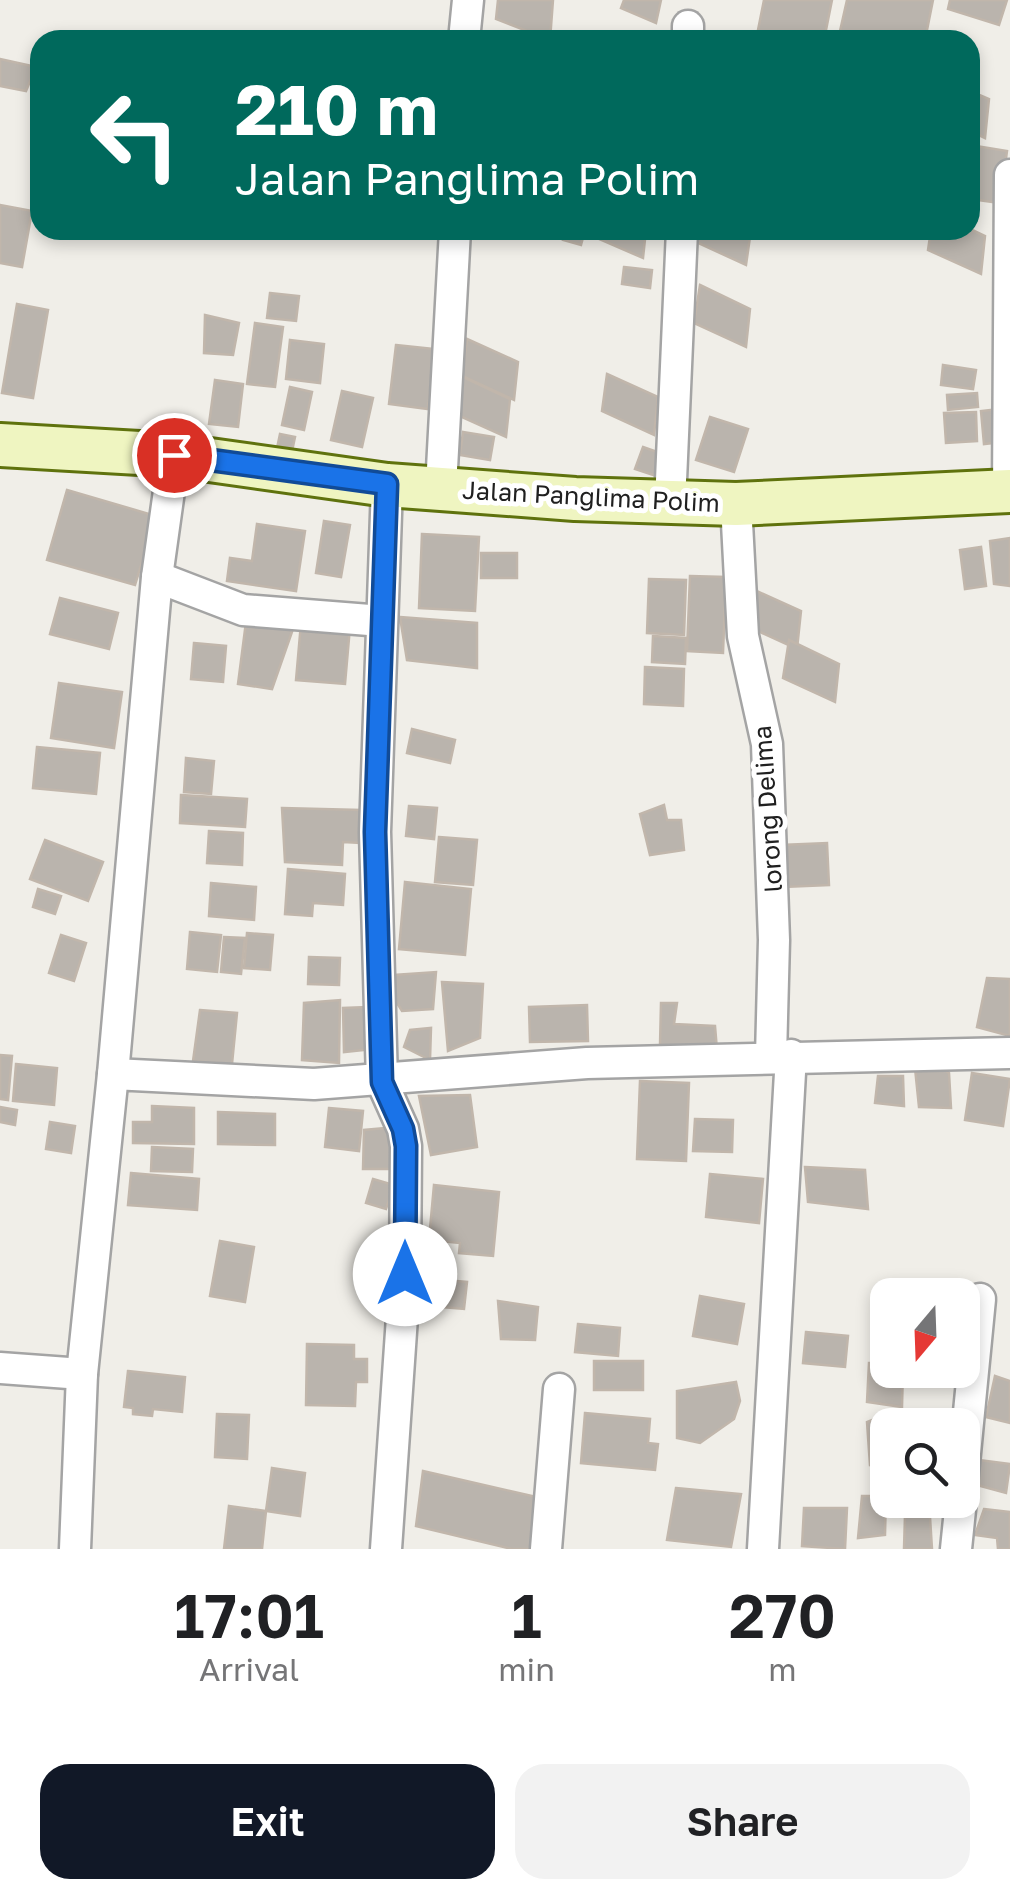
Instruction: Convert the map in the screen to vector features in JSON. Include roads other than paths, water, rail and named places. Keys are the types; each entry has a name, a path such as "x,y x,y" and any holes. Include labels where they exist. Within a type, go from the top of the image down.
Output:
{"street":[{"path":"465,30 468,0"},
{"path":"1009,491 1010,175"},
{"path":"441,487 454,240"},
{"path":"670,502 682,240"},
{"name":"Jalan Panglima Polim","path":"0,445 174,455 387,484 670,502 736,504 1009,491"},
{"path":"75,1549 82,1374 114,1074 157,577 174,455"},
{"path":"386,1549 405,1274 406,1146 403,1129 382,1082 375,832 387,484"},
{"name":"lorong Delima","path":"736,504 743,636 767,744 781,1056 762,1549"},
{"path":"157,577 242,610 382,620"},
{"path":"114,1074 314,1084 382,1082 587,1062 1010,1053"},
{"path":"0,1368 82,1374"},
{"path":"546,1549 559,1389"},
{"path":"956,1549 959,1518"}]}
